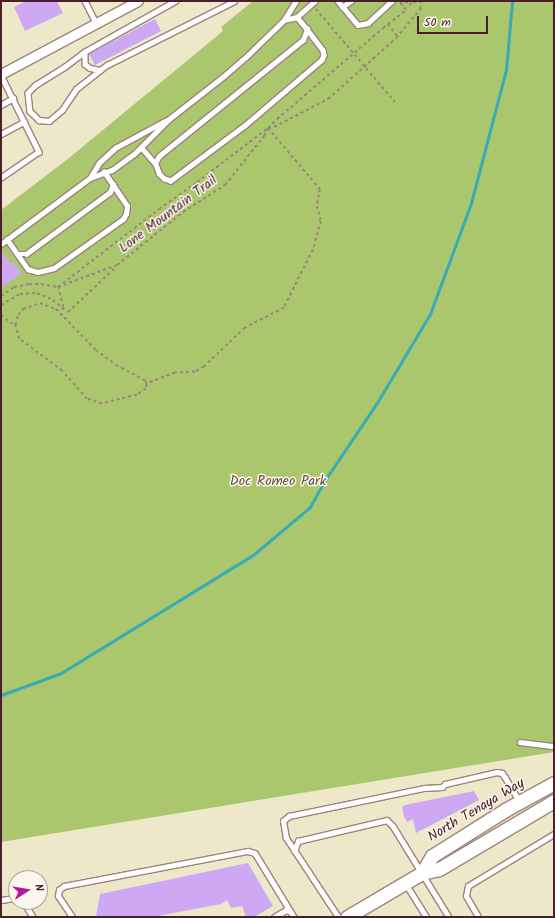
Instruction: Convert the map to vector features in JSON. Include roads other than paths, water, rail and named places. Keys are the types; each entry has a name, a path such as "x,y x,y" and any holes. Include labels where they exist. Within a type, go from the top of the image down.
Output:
{"main road":[{"name":"North Tenaya Way","path":"422,873 432,856 554,783"},
{"name":"North Tenaya Way","path":"347,917 422,873 439,869 554,801"}],"street":[{"path":"2,73 138,1"}],"lane":[{"path":"85,1 96,23"},
{"path":"176,1 85,52 65,67 36,84 28,93 30,111 39,120 49,121 62,110 76,89 107,65 234,1"},
{"path":"1,244 90,178 112,170 141,147 169,119 236,66 284,20 296,1"},
{"path":"338,1 358,25 364,25 392,1"},
{"path":"342,7 351,1"},
{"path":"284,20 297,17 314,3"},
{"path":"141,147 155,163 159,174 164,179 171,181 246,125 322,60 323,50 297,17"},
{"path":"155,163 159,156 303,40 306,29"},
{"path":"85,52 85,64 90,68 100,70"},
{"path":"1,178 39,152 2,73"},
{"path":"1,105 13,98"},
{"path":"90,178 99,163 115,148 169,119"},
{"path":"1,134 24,122"},
{"path":"7,239 28,269 38,272 45,272 54,268 123,219 126,214 127,206 104,172"},
{"path":"18,254 26,254 32,250 110,192 113,185"},
{"path":"520,742 554,746"},
{"path":"338,917 286,838 283,821 289,816 424,788 442,787 446,784 497,772 502,773 520,802"},
{"path":"294,851 298,841 387,820 393,826 449,917"},
{"path":"478,917 466,896 468,886 554,834"},
{"path":"72,917 58,896 59,890 64,886 248,851 255,854 294,917"},
{"path":"405,883 427,917"},
{"path":"274,917 286,910 291,912"}],"waterway":[{"path":"1,695 61,673 253,555 310,507 325,480 378,401 430,314 471,203 506,70 512,1"}],"park label":[{"name":"Doc Romeo Park","path":"278,481"}]}
